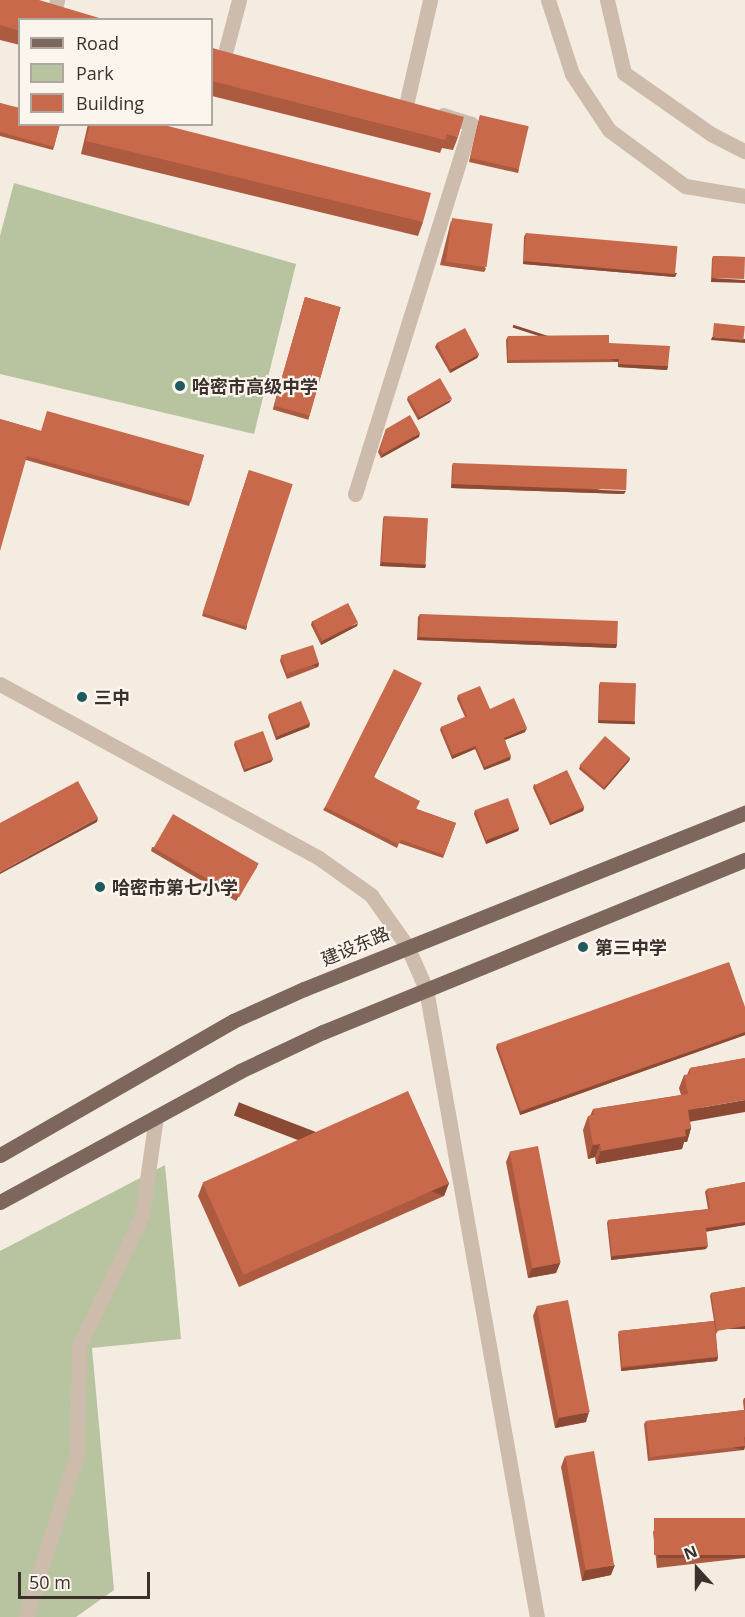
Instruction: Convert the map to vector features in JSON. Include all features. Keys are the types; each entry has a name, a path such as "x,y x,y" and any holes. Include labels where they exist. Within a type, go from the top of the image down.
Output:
{"main road":[{"name":"建设东路","path":"0,1155 233,1022 407,946 745,813"},
{"path":"0,1203 240,1071 426,989 745,860"}],"street":[{"path":"224,52 239,0"},
{"path":"355,494 471,124 400,103 430,0"},
{"path":"548,0 572,74 609,130 685,186 745,196"},
{"path":"607,0 624,73 711,134 745,151"},
{"path":"51,4 73,11"},
{"path":"0,684 319,858 371,895 407,946 426,989 537,1617"},
{"path":"26,1617 77,1453 79,1346 142,1215 156,1117"}],"green space":[{"path":"14,183 296,264 254,434 0,374 0,236"},
{"path":"165,1165 181,1339 92,1348 114,1590 76,1617 0,1617 0,1251"}],"building":[{"path":"0,0 39,0 99,18 18,18 18,30 0,25"},
{"path":"213,48 464,117 458,137 447,134 445,140 213,81"},
{"path":"0,103 18,108 18,126 59,126 54,147 0,132"},
{"path":"480,115 529,126 519,169 470,158"},
{"path":"90,126 168,126 431,193 423,222 86,141"},
{"path":"452,218 493,224 486,267 446,262"},
{"path":"526,233 677,246 675,274 524,261"},
{"path":"713,256 745,257 744,279 712,278"},
{"path":"305,297 341,307 309,416 274,406"},
{"path":"714,323 745,326 743,340 713,337"},
{"path":"465,328 479,354 451,370 437,343"},
{"path":"609,335 609,343 670,346 668,366 619,364 619,359 508,360 508,336"},
{"path":"440,378 452,399 420,417 408,397"},
{"path":"47,411 204,455 191,502 27,456 0,551 0,419 41,431"},
{"path":"410,415 420,433 383,454 380,449 386,429"},
{"path":"453,463 627,469 626,490 452,484"},
{"path":"249,470 293,484 246,627 203,613"},
{"path":"384,516 428,518 426,564 382,562"},
{"path":"348,603 358,623 322,641 312,621"},
{"path":"420,614 618,621 617,644 419,637"},
{"path":"313,645 319,663 287,674 281,656"},
{"path":"394,669 422,683 373,777 420,801 416,809 456,823 444,855 401,840 398,844 325,807"},
{"path":"600,682 636,683 635,721 599,720"},
{"path":"480,686 490,709 514,698 527,728 504,738 511,756 485,767 476,746 453,755 441,727 467,716 458,695"},
{"path":"301,701 310,723 278,736 269,714"},
{"path":"263,731 273,759 245,769 235,741"},
{"path":"605,736 630,758 604,787 579,765"},
{"path":"567,770 584,807 552,822 534,785"},
{"path":"78,781 98,818 0,872 0,823"},
{"path":"508,798 519,828 486,840 475,810"},
{"path":"173,814 259,864 239,897 154,848"},
{"path":"729,962 745,1007 745,1032 521,1111 497,1044"},
{"path":"745,1058 745,1100 688,1110 691,1128 685,1130 686,1136 601,1151 600,1144 593,1145 588,1116 594,1115 593,1109 688,1094 684,1075 690,1074 690,1068"},
{"path":"408,1091 449,1183 244,1275 202,1183"},
{"path":"538,1146 561,1263 532,1268 510,1152"},
{"path":"745,1182 745,1222 706,1228 708,1246 612,1256 608,1220 710,1209 707,1189"},
{"path":"745,1287 745,1326 717,1331 711,1293"},
{"path":"568,1300 590,1412 558,1418 537,1306"},
{"path":"714,1321 718,1357 622,1367 619,1331"},
{"path":"745,1410 745,1446 650,1457 646,1421"},
{"path":"594,1451 614,1565 586,1570 565,1456"},
{"path":"654,1518 745,1518 745,1555 654,1555"}],"place":[{"name":"哈密市高级中学","path":"180,386"},
{"name":"三中","path":"82,697"},
{"name":"哈密市第七小学","path":"100,887"},
{"name":"第三中学","path":"583,947"}]}
